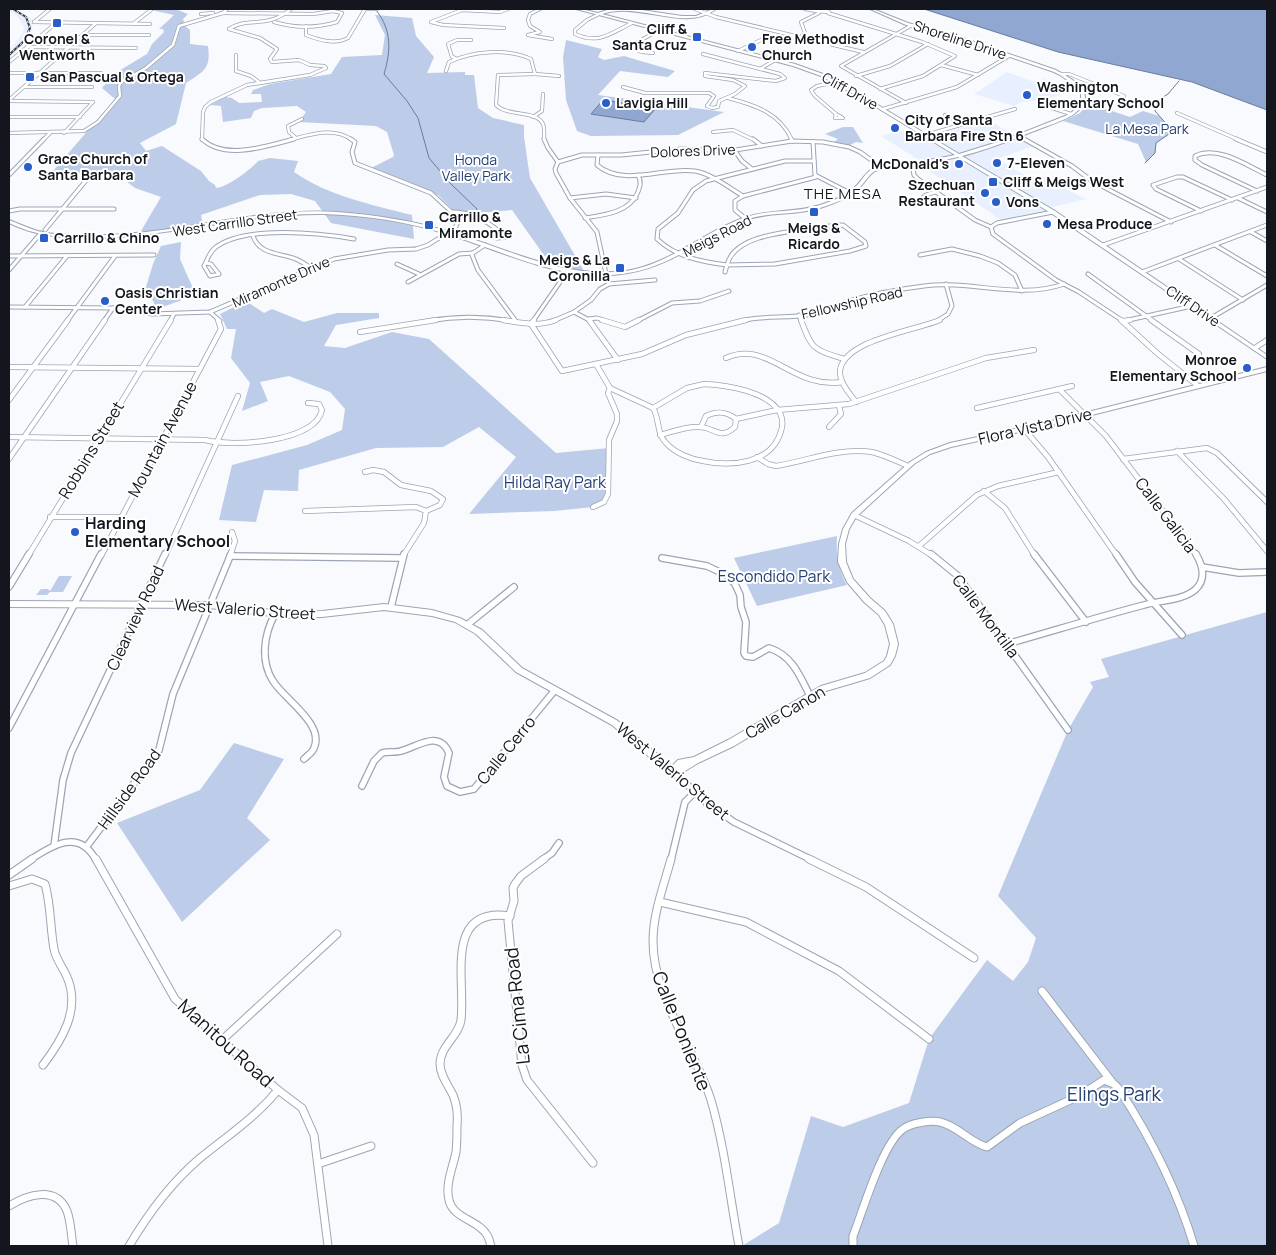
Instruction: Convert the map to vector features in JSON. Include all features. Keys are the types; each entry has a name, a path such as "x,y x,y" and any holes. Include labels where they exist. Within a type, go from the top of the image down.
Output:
{"main road":[{"name":"Cliff Drive","path":"578,9 775,60 808,70 835,82 1053,212 1267,357"},
{"path":"599,14 609,10 621,9 683,17 697,16 716,9"},
{"name":"Shoreline Drive","path":"870,9 912,25 950,35 1061,74"},
{"path":"881,167 912,164 959,155 1019,136 1071,114 1082,104 1082,94 1074,82 1061,74"},
{"name":"Meigs Road","path":"606,274 661,264 746,219 764,214 813,208 850,194 865,176 881,167"},
{"name":"West Carrillo Street","path":"9,222 80,238 138,236 258,218 320,213 359,216 448,232 540,265 567,272 606,274"},
{"name":"Flora Vista Drive","path":"842,544 846,529 854,515 908,466 928,453 950,445 1087,415 1267,369"},
{"name":"Calle Canon","path":"674,770 682,768 730,743 830,685 875,672 886,663 894,650 894,637 887,619 858,592 848,577 842,562 842,544"},
{"name":"West Valerio Street","path":"9,604 210,605 275,614 322,614 392,607 432,613 467,624 519,670 615,723 674,770"}],"street":[{"path":"50,9 34,23 150,24"},
{"path":"9,133 81,132 95,124 119,98 121,92 119,85 121,82 146,68 173,45 179,26 227,9"},
{"path":"273,22 286,14 290,9"},
{"path":"306,26 306,35 316,40 346,40 364,9 376,9"},
{"path":"504,28 469,24 439,26 431,22 462,10 505,12 508,9"},
{"path":"540,9 529,16 528,24 532,28 544,30 528,34 552,39"},
{"path":"695,9 863,52"},
{"path":"805,9 828,13 928,44 953,54 955,57 916,79 880,89"},
{"path":"738,51 761,40 800,37 805,32 800,25 801,22 826,9 829,11 828,13"},
{"path":"134,24 151,10"},
{"path":"201,14 223,12 316,14 331,11 342,13 335,23 288,26 273,22 238,25 229,28 260,38 276,49 276,53 270,59 272,62 298,60 310,65 324,66 326,68 310,76 259,82 240,87 205,107 200,135 202,140 216,147 236,150 262,147 325,132 349,135 355,142 352,155 355,163 431,193 453,212 458,222 455,228 448,232"},
{"path":"599,14 587,20 574,33 581,37 598,40 632,23"},
{"path":"9,62 55,24"},
{"path":"9,101 95,24"},
{"path":"906,103 856,76 842,67 842,65 912,25"},
{"path":"654,53 629,47 659,30"},
{"path":"82,35 148,35"},
{"path":"455,58 452,57 447,47 448,44 458,40 471,40"},
{"path":"856,76 890,66 928,44"},
{"path":"27,47 136,48"},
{"path":"446,72 448,64 455,58 474,54 519,54 531,59 534,74"},
{"path":"630,89 646,93 709,93 714,96 707,106 712,108 718,107 719,101 745,86 736,81 704,75 713,73 776,81 785,78 782,75 703,54"},
{"path":"236,55 236,71 251,76 259,82"},
{"path":"883,109 950,90 1008,56"},
{"path":"760,69 775,60"},
{"path":"942,65 978,75"},
{"path":"9,73 101,73"},
{"path":"559,76 534,74 498,75 497,107 504,111 533,117 542,123 544,140 558,162 555,172 570,198 599,235 606,274"},
{"path":"1061,74 1069,74 1124,96"},
{"path":"835,82 817,86 811,90 815,96 836,114"},
{"path":"24,87 92,87"},
{"path":"533,117 542,111 543,94"},
{"path":"726,98 756,106 775,116 785,125 792,141"},
{"path":"9,101 89,101 93,103 64,133"},
{"path":"1052,108 1071,114"},
{"path":"926,135 1015,109"},
{"path":"1178,113 1267,152"},
{"path":"946,115 963,124"},
{"path":"9,117 80,117"},
{"path":"296,138 289,132 288,126 302,119"},
{"path":"713,132 728,130 742,132 762,146"},
{"path":"9,174 50,133"},
{"path":"1019,136 1072,166 1097,184 1171,222"},
{"name":"Dolores Drive","path":"558,162 574,156 620,155 681,149 735,151 792,141 835,144 855,149 881,167"},
{"path":"813,142 814,173 816,177"},
{"path":"735,151 742,161 752,169"},
{"path":"1257,191 1199,163 1195,156 1204,153 1222,155 1267,174"},
{"path":"598,155 595,164 602,171 615,175 638,175 684,170 697,172 743,196"},
{"path":"725,272 726,263 735,252 766,235 838,224 848,227 866,243 866,246 764,265 726,263 696,260 679,255 658,242 657,231 660,227 678,213 693,190 712,179 789,160 814,162"},
{"path":"912,164 915,177 975,220 991,227"},
{"path":"585,218 619,210 627,206 636,198 641,182 638,175"},
{"path":"746,219 734,207 737,199 816,177 850,194"},
{"path":"1201,211 1153,186 1177,177 1183,177 1232,200"},
{"path":"9,270 88,178"},
{"path":"1103,245 1267,187"},
{"path":"919,201 926,194 935,192"},
{"path":"570,198 606,194 636,198"},
{"path":"1238,198 1267,212"},
{"path":"9,211 20,209 114,209"},
{"path":"453,212 464,212 488,223 500,232"},
{"path":"991,227 997,224 1053,212"},
{"path":"1142,272 1267,225"},
{"path":"991,227 993,234 1049,276 1079,292 1124,321 1157,353 1197,386"},
{"path":"206,262 211,264 219,274 210,276 204,266 208,253 231,239 305,231 354,238"},
{"name":"Miramonte Drive","path":"210,312 329,260 352,255 422,248 433,243 448,232"},
{"path":"1251,232 1267,241"},
{"path":"253,236 257,245 265,250 297,259 311,268"},
{"path":"408,282 418,274 459,254 474,252 484,245"},
{"path":"1215,245 1267,276"},
{"path":"920,255 952,249 980,256 998,263 1015,274 1022,291"},
{"path":"474,252 472,254 478,270 515,320"},
{"path":"9,256 154,255"},
{"path":"25,307 67,256"},
{"path":"9,400 115,256"},
{"path":"1178,259 1243,300"},
{"path":"397,264 418,274"},
{"path":"531,324 567,272"},
{"path":"1088,274 1200,354"},
{"path":"360,332 452,318 493,318 531,324 545,324 574,312 591,300 600,288 612,284 655,280"},
{"path":"856,402 842,382 840,370 844,359 860,347 947,316 952,310 953,302 946,284"},
{"name":"Fellowship Road","path":"531,324 562,371 647,353 679,338 757,317 799,316 817,313 850,301 924,286 946,284 1022,291 1050,289 1064,284"},
{"path":"1211,318 1267,285"},
{"path":"589,319 594,317 618,326 625,326 667,305 700,301 729,292"},
{"path":"1124,321 1192,306"},
{"path":"9,308 113,308 152,314 210,312"},
{"path":"9,459 113,308"},
{"name":"Mountain Avenue","path":"9,728 222,326 220,321 210,312"},
{"path":"574,312 589,319 618,360"},
{"name":"Robbins Street","path":"9,587 174,314"},
{"path":"799,316 810,344 822,352 844,359"},
{"path":"1254,348 1267,340"},
{"path":"702,427 706,416 714,413 727,413 736,419 777,410 839,406 986,358 1034,350"},
{"path":"726,358 735,354 755,354 771,359 794,374 812,381 824,383 842,382"},
{"path":"596,364 610,388 653,408 660,435 677,452 701,461 728,464 757,457 770,450 780,436 782,424 777,410 765,398 735,386 711,384 685,389 674,394 661,405 653,408"},
{"path":"9,367 200,369"},
{"path":"977,408 1072,386"},
{"path":"593,507 604,502 608,494 609,440 617,421 617,414 608,392 610,388"},
{"name":"Calle Galicia","path":"1007,644 1153,603 1185,596 1195,590 1202,582 1202,567 1195,553 1123,458 1087,415 1060,390"},
{"name":"Clearview Road","path":"54,846 63,780 71,753 216,447 238,396"},
{"path":"9,437 205,440 246,444 309,427 319,419 322,410 319,404 308,403"},
{"path":"829,427 842,414 839,406"},
{"path":"660,435 702,427 712,432 725,433 735,427 736,419"},
{"path":"1024,430 1042,449 1059,472 1135,582 1182,635"},
{"path":"1123,458 1202,447 1212,450 1250,482 1267,502"},
{"path":"757,457 770,465 776,466 845,451 859,450 880,453 908,466"},
{"path":"1177,451 1224,500 1267,551"},
{"path":"305,511 416,507 426,511 440,505 441,496 429,491 404,486 386,473 365,472"},
{"path":"919,546 971,499 984,491 1059,472"},
{"path":"984,491 1005,508 1045,572 1086,622"},
{"path":"392,607 396,576 402,558 413,537 427,518 426,511"},
{"name":"Calle Montilla","path":"854,515 919,546 958,576 1068,730"},
{"path":"50,517 120,517"},
{"name":"Hillside Road","path":"87,846 160,750 164,740 173,694 235,541 232,532"},
{"path":"230,556 402,558"},
{"path":"662,558 688,561 707,566 728,578 738,590 746,622 744,653 746,656 753,657 769,648 778,650 792,663 810,696"},
{"path":"1202,567 1239,573 1267,572"},
{"path":"467,624 514,587"},
{"path":"275,614 266,638 266,666 274,682 304,714 316,732 315,746 311,754 304,759"},
{"name":"Calle Cerro","path":"362,786 380,754 387,751 401,751 432,740 442,742 448,751 449,762 444,776 447,786 453,791 461,793 474,789 556,690"},
{"name":"West Valerio Street","path":"674,770 695,792 734,822 866,887 974,958"},
{"name":"Calle Poniente","path":"695,792 685,802 656,914 653,943 658,978 663,994 688,1042 706,1085 715,1117 739,1246"},
{"path":"9,875 54,846 72,842 87,846"},
{"name":"La Cima Road","path":"559,843 552,853 522,876 515,884 508,921 523,1071 527,1080 593,1163"},
{"name":"Manitou Road","path":"87,846 175,999 278,1090 296,1102 309,1120 314,1134 328,1246"},
{"path":"9,886 33,878 41,880 46,884 54,950 70,991 72,1010 66,1032 43,1065"},
{"path":"660,902 746,922 839,970 928,1039"},
{"path":"491,1246 488,1234 452,1209 449,1204 447,1192 455,1160 457,1107 440,1064 444,1050 456,1033 461,1021 461,949 463,940 477,923 488,915 497,913 510,916"},
{"path":"221,1041 337,934"},
{"path":"1042,991 1138,1118 1156,1150 1183,1210 1194,1246"},
{"path":"853,1246 853,1236 889,1147 903,1129 927,1122 940,1122 954,1127 979,1146 986,1148 1020,1123 1079,1096 1104,1080 1114,1084"},
{"path":"129,1246 160,1200 182,1176 199,1160 245,1125 278,1090"},
{"path":"318,1164 371,1146"},
{"path":"9,1206 18,1200 37,1194 54,1196 65,1207 73,1246"}],"shaded area":[{"path":"9,9 17,9 33,20 32,30 27,41 9,57 9,51 23,33 24,27 17,16 9,11"},
{"path":"924,9 1267,9 1267,110 1192,82 1058,52"},
{"path":"1007,72 1037,83 1044,79 1074,90 1044,100 1022,102 1014,106 974,94"},
{"path":"603,100 656,108 644,122 591,114"},
{"path":"988,120 1034,146 997,159 1031,179 1040,176 1086,199 1052,207 1055,211 1004,222 916,162 919,160 881,136 903,130 917,138 935,136"}],"green space":[{"path":"146,9 175,9 188,14 183,19 185,26 190,30 190,44 208,46 209,54 205,69 186,83 176,124 140,143 146,151 162,146 201,171 216,188 238,178 258,161 270,158 298,161 294,172 321,187 351,199 412,215 414,239 331,223 315,201 291,194 260,195 201,215 203,226 138,236 161,197 135,188 118,175 53,171 115,99 102,88 117,72 147,54 152,44 164,32 163,29 159,29 174,15"},
{"name":"Honda Valley Park","path":"375,15 412,18 416,36 434,57 427,73 465,72 465,75 474,75 478,108 493,118 524,125 530,178 584,271 551,265 512,210 458,215 438,195 371,168 394,155 387,132 376,126 299,122 306,112 297,106 262,108 254,111 251,118 223,122 221,106 210,105 225,97 232,98 239,103 262,102 261,94 251,94 253,90 270,84 331,74 342,57 382,55 385,35"},
{"path":"566,40 602,49 598,57 604,60 624,56 675,71 668,77 620,71 598,95 724,112 678,135 591,136 577,131 566,100 563,57"},
{"name":"La Mesa Park","path":"1088,103 1130,117 1143,111 1159,116 1170,128 1169,134 1156,143 1155,153 1146,162 1138,144 1063,121 1080,113"},
{"path":"843,127 853,127 863,143 856,142 848,146 834,142 838,139 825,134"},
{"path":"181,242 180,259 196,295 157,309 146,287 153,264 161,246"},
{"name":"Hilda Ray Park","path":"246,301 264,313 272,309 304,322 337,313 379,313 379,318 336,325 324,346 345,348 392,332 429,339 556,453 609,448 606,500 593,507 554,511 469,514 516,457 479,427 443,447 376,448 299,470 298,491 264,490 256,522 219,520 232,465 307,445 342,430 345,409 330,392 289,376 260,382 268,401 242,411 250,383 231,358 236,329 227,329 220,314"},
{"name":"Escondido Park","path":"837,536 838,561 847,585 757,606 734,558"},
{"path":"59,576 72,576 63,592 36,595 41,589 48,589 50,591"},
{"name":"Elings Park","path":"1267,612 1267,1246 742,1246 779,1223 811,1116 843,1127 909,1103 929,1039 987,960 1013,981 1028,962 1036,938 998,896 1068,730 1093,687 1090,682 1109,677 1101,659"},
{"path":"234,743 284,759 247,818 270,840 182,922 117,823 200,790"}],"waterway":[{"path":"376,10 385,25 389,41 384,74 407,101 418,118 429,158 451,184 477,209 475,216"},
{"path":"1145,163 1155,153 1156,143 1169,134 1170,128 1155,111 1157,101 1168,94 1179,81"}],"railway":[{"path":"9,55 24,41 30,28 26,17 13,9"}],"place":[{"name":"Coronel & Wentworth","path":"57,23"},
{"name":"Cliff & Santa Cruz","path":"697,37"},
{"name":"Free Methodist Church","path":"752,47"},
{"name":"San Pascual & Ortega","path":"30,77"},
{"name":"Washington Elementary School","path":"1027,95"},
{"name":"Lavigia Hill","path":"606,103"},
{"name":"City of Santa Barbara Fire Stn 6","path":"895,128"},
{"name":"7-Eleven","path":"997,163"},
{"name":"McDonald's","path":"959,164"},
{"name":"Grace Church of Santa Barbara","path":"28,167"},
{"name":"Cliff & Meigs West","path":"993,182"},
{"name":"Szechuan Restaurant","path":"985,193"},
{"name":"Vons","path":"996,202"},
{"name":"Meigs & Ricardo","path":"814,212"},
{"name":"Mesa Produce","path":"1047,224"},
{"name":"Carrillo & Miramonte","path":"429,225"},
{"name":"Carrillo & Chino","path":"44,238"},
{"name":"Meigs & La Coronilla","path":"620,268"},
{"name":"Oasis Christian Center","path":"105,301"},
{"name":"Monroe Elementary School","path":"1247,368"},
{"name":"Harding Elementary School","path":"75,532"}],"district":[{"name":"THE MESA","path":"843,194"}]}
